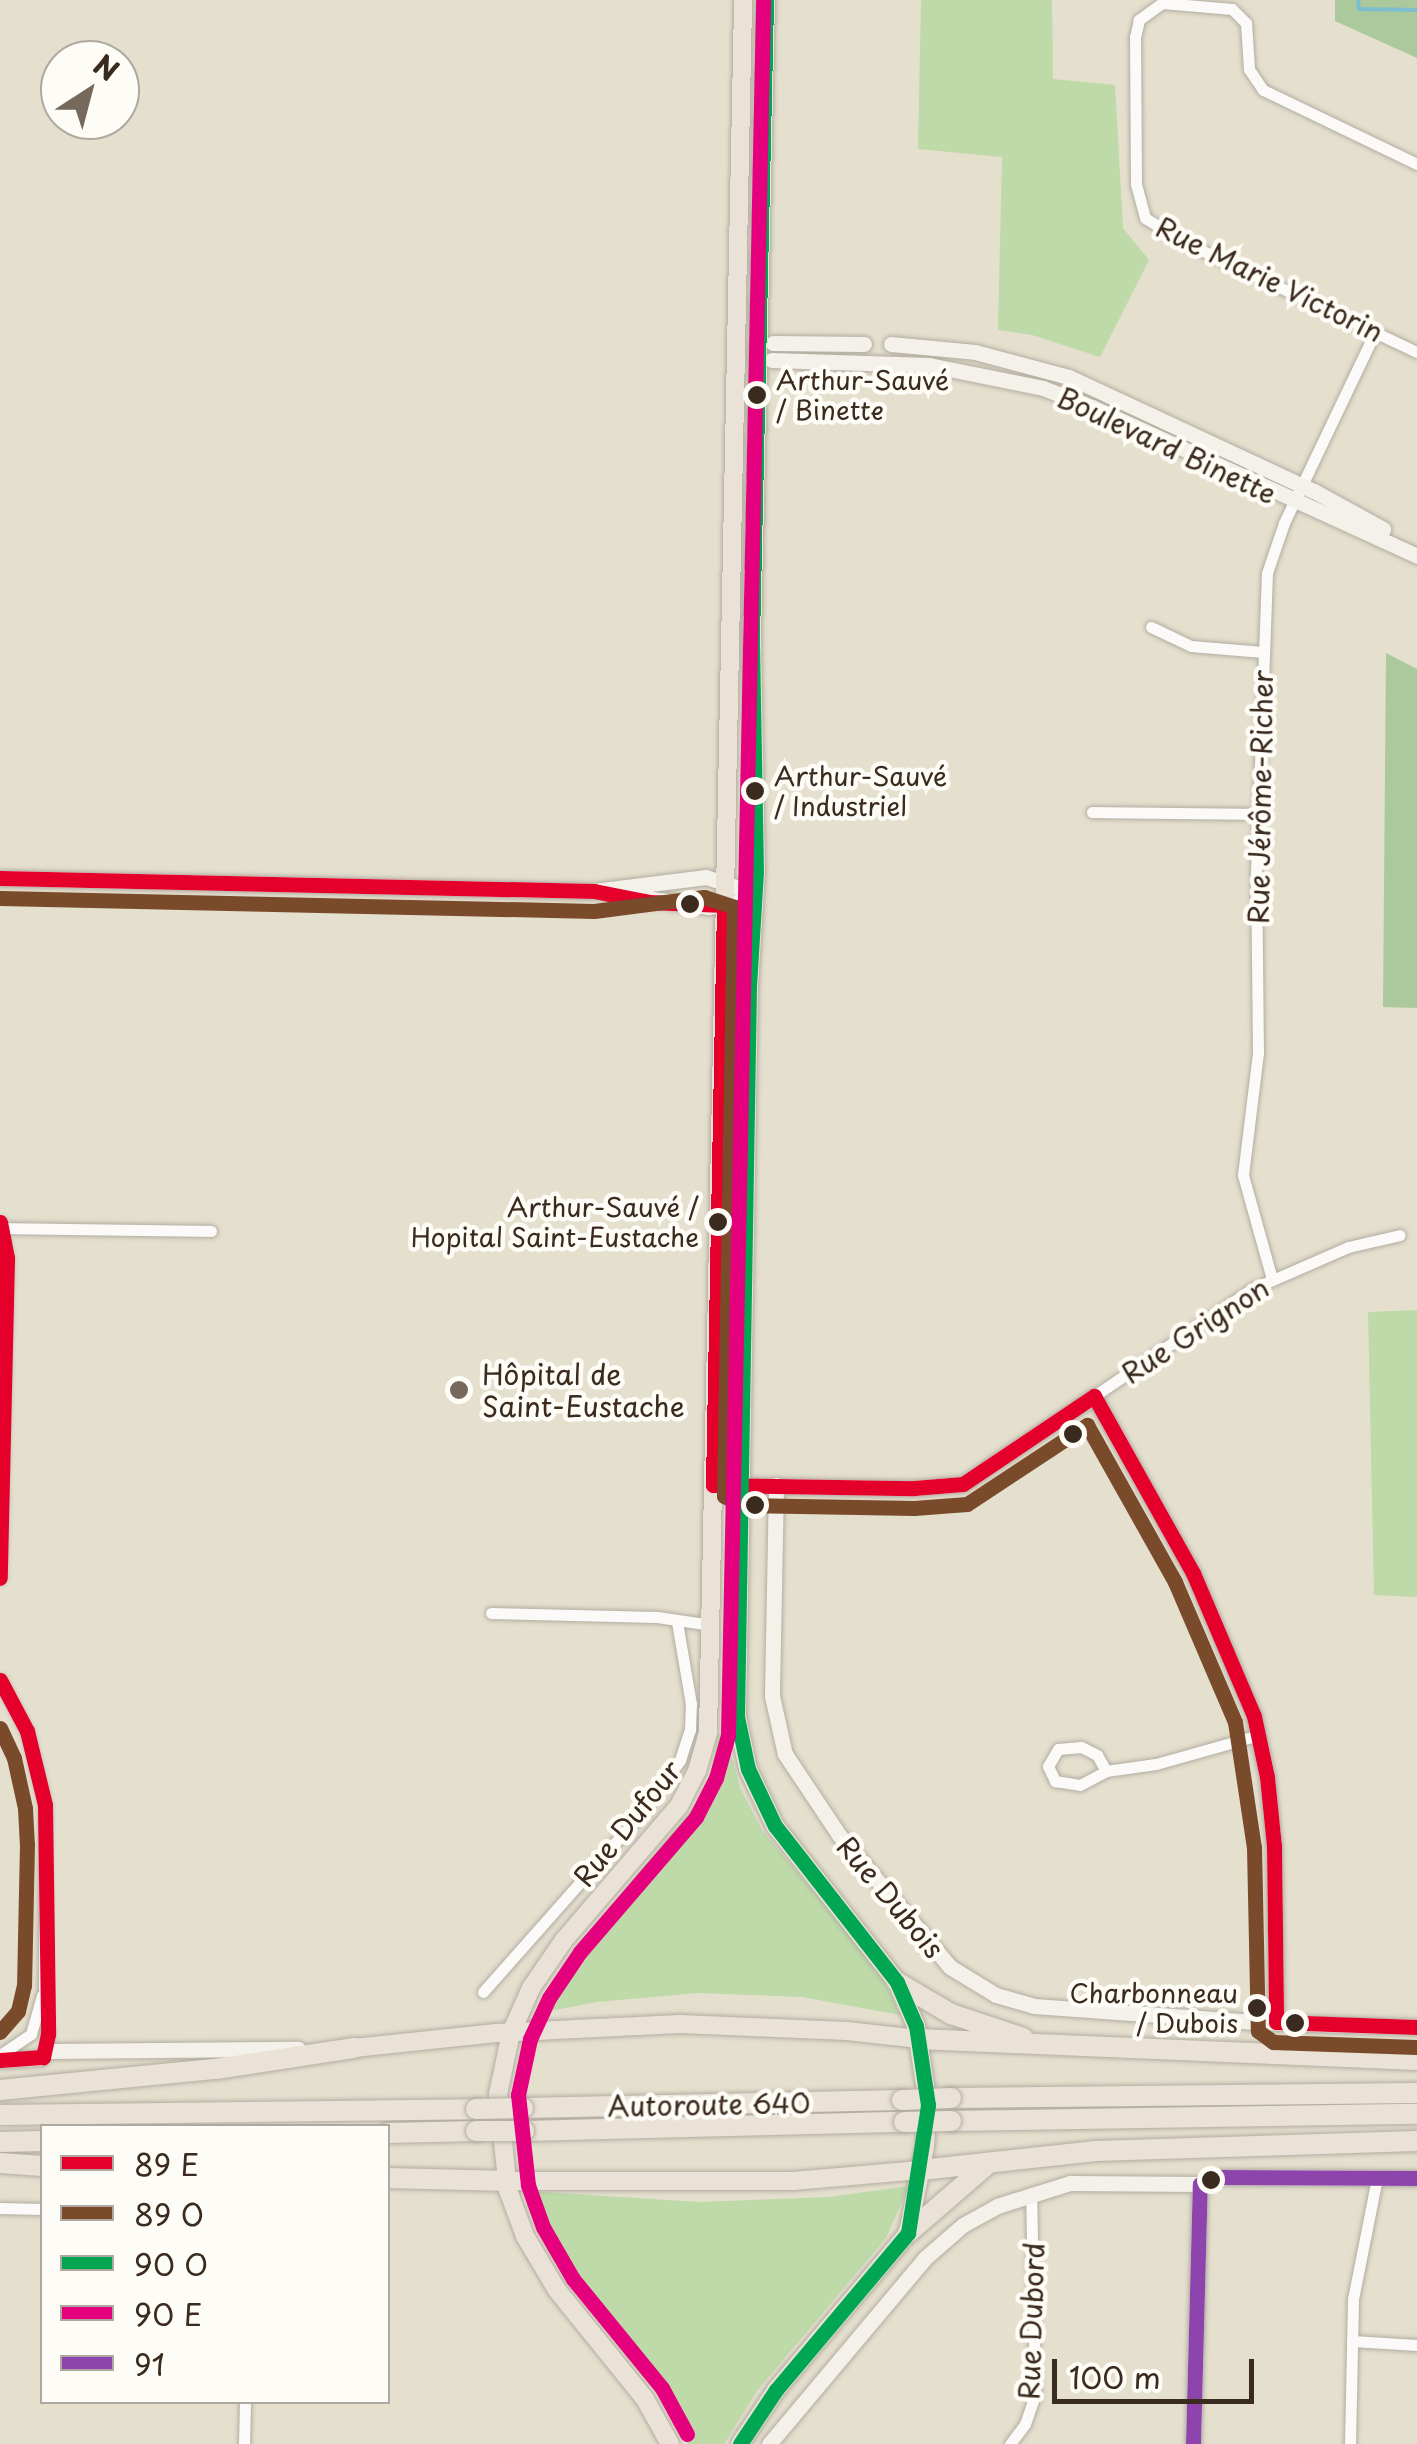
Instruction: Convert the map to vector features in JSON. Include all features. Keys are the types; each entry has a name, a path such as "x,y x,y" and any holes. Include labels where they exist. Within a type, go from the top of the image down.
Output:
{"highway":[{"path":"897,1982 951,2014 1048,2045"},
{"path":"918,2039 1417,2060"},
{"path":"0,2090 216,2069 354,2048"},
{"name":"Autoroute 640","path":"0,2115 1417,2093"},
{"name":"Autoroute 640","path":"390,2133 1417,2114"},
{"path":"0,2142 40,2141"},
{"path":"921,2170 1163,2147 1417,2141"},
{"path":"0,2163 40,2166"},
{"path":"908,2233 988,2163"},
{"path":"390,2178 507,2181"}],"main road":[{"path":"670,2444 644,2400 535,2256 510,2200 498,2110 511,2033 549,1960 672,1814 693,1781 708,1733 742,0"},
{"path":"740,2444 776,2390 908,2233 921,2170 928,2105 918,2039 897,1982 782,1836 764,1805 744,1756 736,1691 754,896 752,639 766,351 766,0"},
{"path":"354,2048 511,2033 698,2024 918,2039"},
{"path":"507,2181 768,2182 921,2170"}],"street":[{"name":"Rue Marie Victorin","path":"1417,164 1259,87 1250,69 1248,28 1237,11 1223,6 1162,3 1139,20 1135,37 1136,184 1144,218 1172,236 1417,352"},
{"name":"Rue Jérôme-Richer","path":"1272,1279 1242,1176 1258,1054 1258,814 1267,573 1293,503 1376,332"},
{"name":"Boulevard Binette","path":"735,352 891,344 975,352 1050,371 1124,400 1417,545"},
{"name":"Boulevard Binette","path":"766,351 930,365 1042,388 1092,407 1293,503 1417,556"},
{"path":"1151,627 1191,646 1263,652"},
{"path":"1092,812 1258,814"},
{"path":"0,878 594,890 700,877 724,880 754,896"},
{"path":"594,890 649,902 724,905 754,896"},
{"path":"0,1578 7,1258 0,1226 211,1231"},
{"name":"Rue Grignon","path":"713,1485 914,1488 962,1484 1010,1456 1216,1311 1272,1279 1360,1243 1400,1235"},
{"path":"1094,1396 1200,1589 1236,1667 1259,1735 1274,1846 1276,2022"},
{"name":"Rue Dubois","path":"776,1485 772,1696 782,1744 824,1815 936,1953 977,1986 1024,2004 1417,2028"},
{"path":"492,1614 657,1617 711,1625"},
{"name":"Rue Dufour","path":"483,1992 644,1810 680,1760 690,1730 691,1704 677,1622"},
{"path":"0,1680 30,1742 45,1805 44,1987 48,2051"},
{"path":"1106,1771 1097,1756 1081,1747 1058,1749 1048,1766 1051,1778 1065,1785 1087,1784 1106,1771 1138,1768 1259,1735"},
{"path":"0,2058 30,2034 44,1987"},
{"path":"0,2058 40,2058 48,2051 354,2048"},
{"path":"768,2444 938,2246 973,2218 1031,2193 1070,2183 1200,2184 1219,2177 1417,2178"},
{"path":"1350,2444 1353,2298 1377,2178"},
{"path":"1192,2444 1200,2184"},
{"name":"Rue Dubord","path":"1010,2444 1025,2424 1035,2395 1031,2193"},
{"path":"0,2208 40,2209"},
{"path":"1352,2340 1417,2345"},
{"path":"244,2444 245,2404"}],"green space":[{"path":"921,0 1052,0 1053,79 1115,85 1123,228 1149,260 1100,357 1032,335 998,330 1002,157 918,149"},
{"path":"1335,0 1417,0 1417,58 1335,21"},
{"path":"1386,653 1417,669 1417,1008 1383,1007"},
{"path":"1417,1310 1417,1597 1374,1595 1368,1312"},
{"path":"718,1734 726,1735 740,1788 762,1830 879,1970 900,2015 802,1997 697,1993 597,2002 539,2013 572,1952 696,1804 711,1772"},
{"path":"909,2186 886,2238 757,2391 724,2444 688,2444 668,2405 549,2254 527,2207 526,2191 700,2202 828,2197"}],"waterway":[{"path":"1358,0 1359,9 1417,10"}],"transit line":[{"path":"687,2434 662,2388 573,2279 543,2227 528,2185 518,2095 530,2039 549,1998 580,1952 696,1817 716,1778 728,1735 763,0"},
{"path":"740,2444 776,2390 908,2233 928,2105 916,2026 897,1982 775,1826 748,1769 737,1717 749,986 756,872 752,639 766,0"},
{"path":"0,878 594,891 649,902 724,905 713,1485 914,1488 963,1484 1094,1396 1193,1573 1254,1716 1267,1777 1274,1846 1276,2022 1417,2027"},
{"path":"0,898 594,911 704,897 734,907 724,1496 741,1505 914,1508 967,1504 1087,1425 1175,1582 1235,1722 1254,1847 1258,2031 1273,2042 1416,2047"},
{"path":"0,1222 7,1258 0,1578"},
{"path":"0,1680 27,1731 45,1805 48,2034 43,2057 0,2060"},
{"path":"0,1728 14,1758 25,1808 27,1844 24,1985 18,2011 0,2032"},
{"name":"91","path":"1193,2444 1200,2184 1219,2177 1417,2178"}],"place":[{"name":"Arthur-Sauvé / Binette","path":"757,395"},
{"name":"Arthur-Sauvé / Industriel","path":"755,791"},
{"name":"Arthur-Sauvé / Hopital Saint-Eustache","path":"718,1222"},
{"name":"Hôpital de Saint-Eustache","path":"459,1390"},
{"name":"Charbonneau / Dubois","path":"1257,2008"}]}
